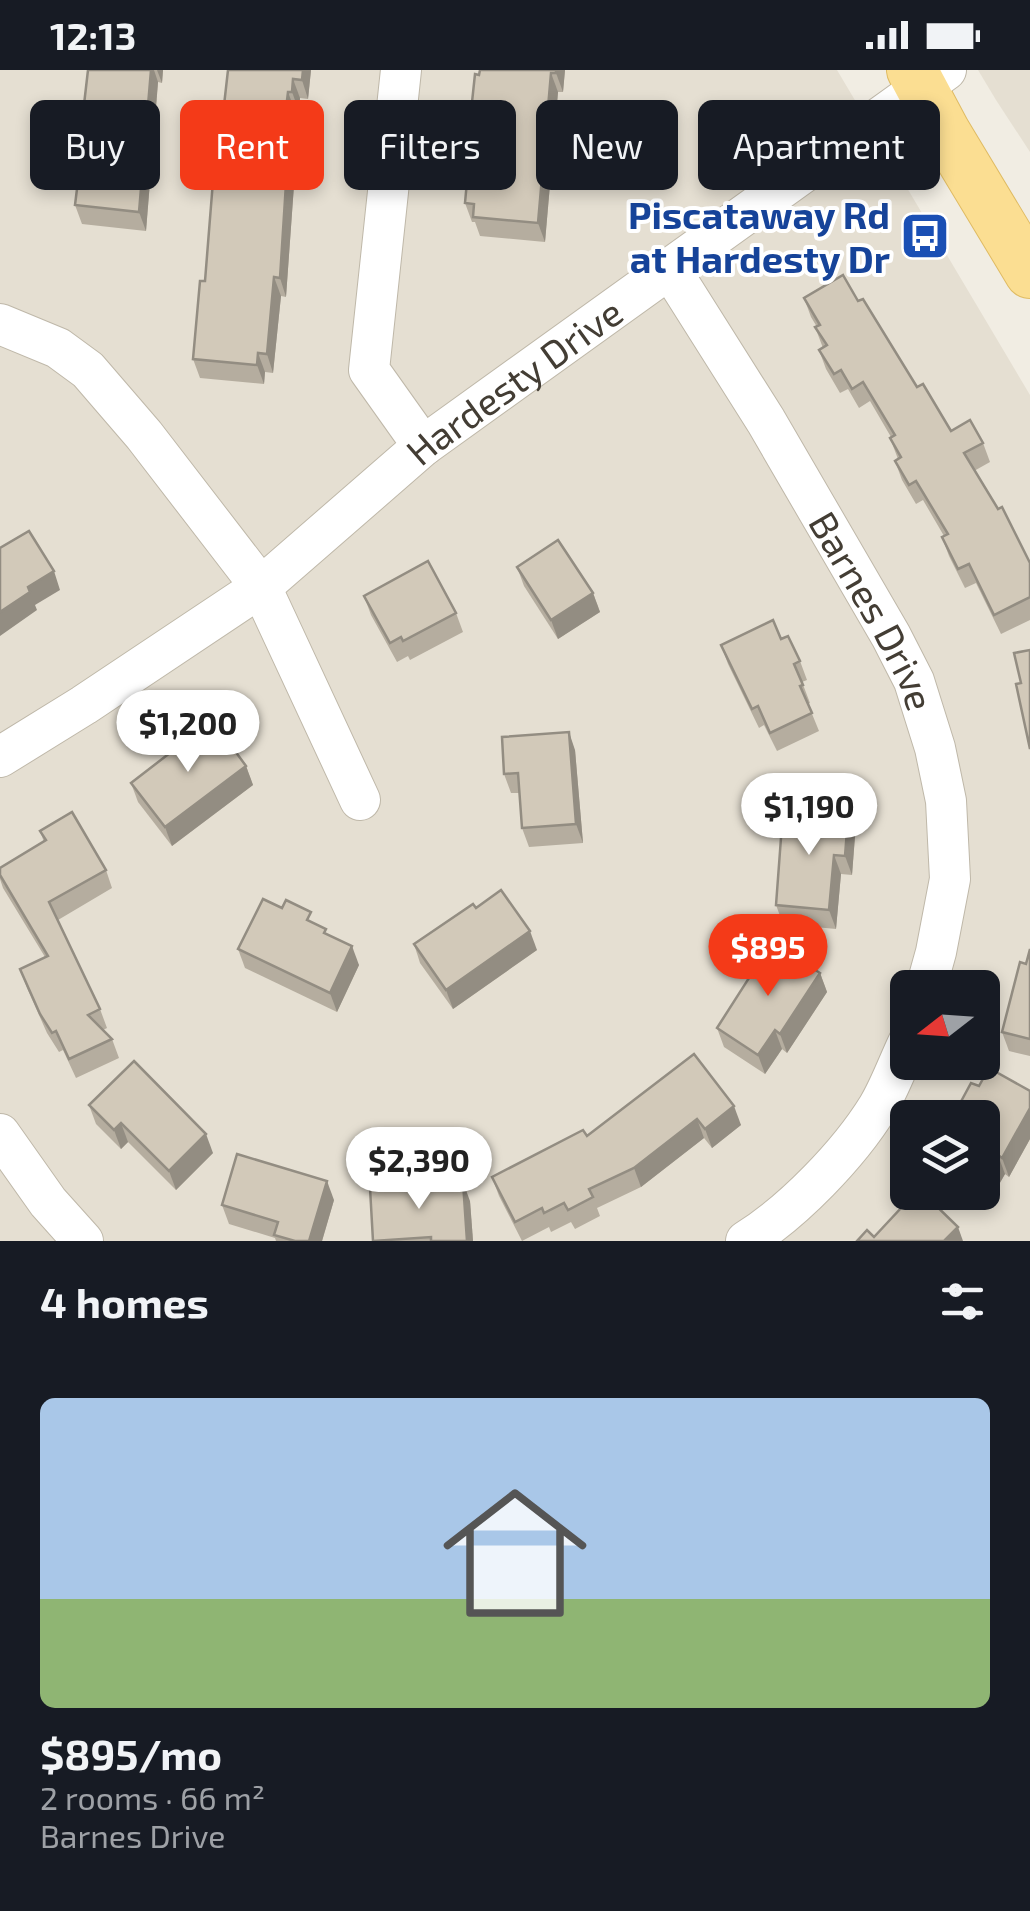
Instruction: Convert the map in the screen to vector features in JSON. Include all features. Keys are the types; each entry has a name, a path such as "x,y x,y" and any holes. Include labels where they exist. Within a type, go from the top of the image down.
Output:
{"main road":[{"path":"927,76 945,132 1030,274"}],"street":[{"path":"401,70 369,370 423,446"},
{"name":"Hardesty Drive","path":"0,757 261,586 423,446 670,269 927,76"},
{"name":"Barnes Drive","path":"670,269 766,421 914,681 935,748 946,801 950,878 931,970"},
{"path":"0,324 58,348 88,370 261,586 360,800"},
{"path":"746,1241 796,1203 856,1139 891,1080"},
{"path":"0,1134 48,1202 83,1241"}],"shaded area":[{"path":"0,70 837,70 855,100 698,100 698,190 908,190 1030,395 1030,1241 0,1241"},
{"path":"978,70 1030,70 1030,152 996,100"}],"building":[{"path":"88,70 151,70 148,100 85,100"},
{"path":"228,70 303,70 302,80 293,79 287,100 225,100"},
{"path":"480,70 556,70 551,73 549,100 536,100 536,190 541,190 538,223 473,217 474,204 465,203 466,190 516,190 516,100 473,100 475,74 479,75"},
{"path":"77,190 141,190 139,212 75,205"},
{"path":"212,190 286,190 280,278 274,277 267,354 258,353 257,365 193,359 200,281 205,281"},
{"path":"843,275 858,301 863,299 917,387 923,384 951,431 970,420 983,443 964,453 998,509 1002,507 1030,563 1030,597 994,615 969,564 958,569 942,537 948,534 916,481 909,485 895,461 901,457 890,438 895,435 863,382 852,389 841,370 834,374 819,350 827,345 804,298"},
{"path":"29,531 54,571 0,612 0,548"},
{"path":"558,540 593,593 551,620 517,567"},
{"path":"428,561 456,613 403,641 401,637 390,643 364,596"},
{"path":"773,620 781,639 788,636 800,661 794,664 812,713 770,733 758,706 752,709 721,645"},
{"path":"1030,650 1030,749 1016,684 1021,683 1014,653"},
{"path":"216,725 246,766 165,827 131,783 188,739 191,743"},
{"path":"569,732 576,824 522,828 518,773 504,774 502,737"},
{"path":"783,811 848,817 845,856 834,855 829,910 776,905"},
{"path":"72,812 106,870 49,902 100,1009 88,1015 112,1039 69,1059 56,1031 52,1033 40,1014 20,969 48,956 0,875 0,868 46,840 40,831"},
{"path":"501,890 530,931 446,990 414,944"},
{"path":"263,899 282,908 286,900 311,912 307,920 352,946 330,993 238,949"},
{"path":"772,942 820,973 780,1034 775,1030 758,1055 717,1028"},
{"path":"1030,949 1030,1039 1002,1032 1020,962 1026,964"},
{"path":"694,1054 734,1106 705,1129 697,1119 634,1168 589,1189 593,1197 568,1210 564,1203 544,1213 542,1208 515,1222 492,1177 583,1130 587,1136"},
{"path":"134,1061 206,1134 169,1171 121,1123 114,1130 89,1105"},
{"path":"1000,1074 1030,1091 1030,1108 1002,1158 1000,1100 962,1100 971,1083 979,1086 982,1080 1000,1080"},
{"path":"237,1154 327,1181 309,1241 274,1235 278,1222 222,1205"},
{"path":"463,1182 467,1241 431,1241 431,1237 373,1241 370,1188"},
{"path":"899,1210 941,1210 958,1227 944,1241 857,1241 867,1230 874,1237"}],"place":[{"name":"Piscataway Rd at Hardesty Dr","path":"925,236"}]}
